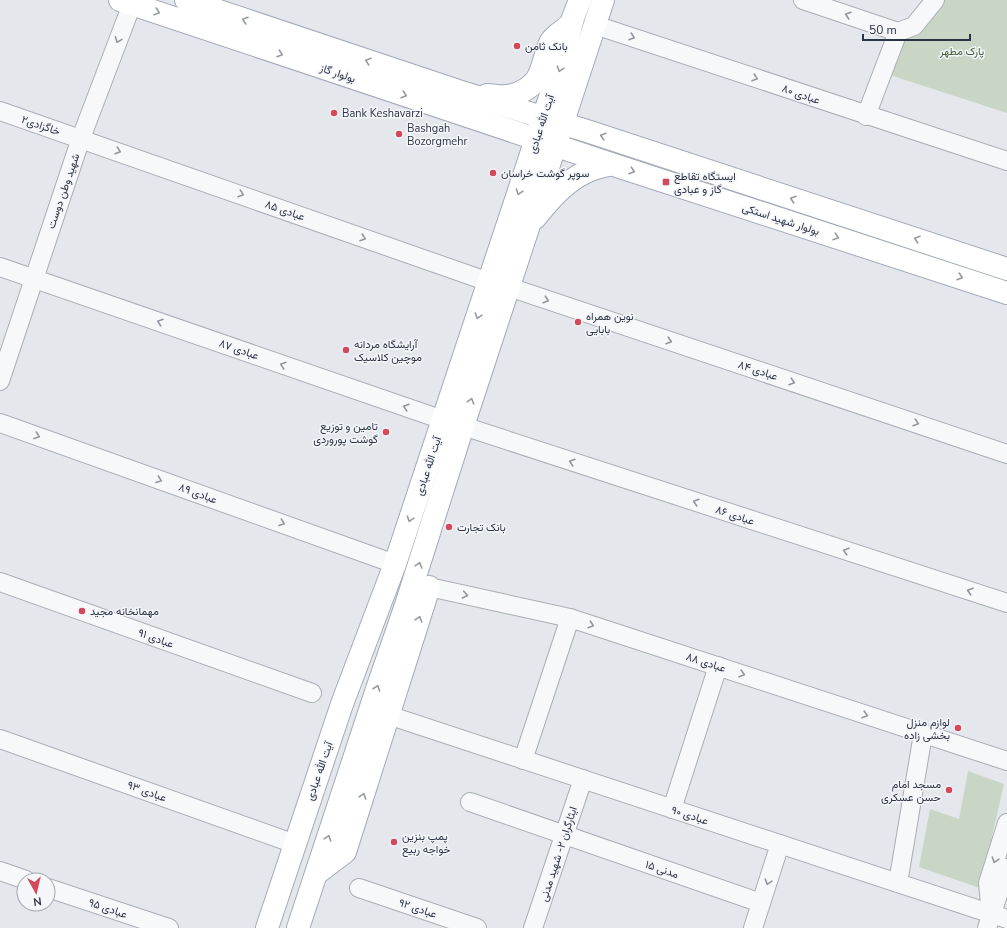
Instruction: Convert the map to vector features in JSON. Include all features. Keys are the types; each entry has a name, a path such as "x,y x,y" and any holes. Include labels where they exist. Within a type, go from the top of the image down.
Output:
{"main road":[{"name":"بولوار گاز","path":"186,0 458,91 553,121"},
{"name":"آیت الله عبادی","path":"298,928 316,874 379,714 397,631 406,605 453,423 553,121 595,25 603,0"},
{"name":"بولوار گاز","path":"126,2 546,143"},
{"path":"458,91 506,96 524,91 534,83 540,74 551,42 560,32 570,26 576,9"},
{"name":"آیت الله عبادی","path":"553,121 562,61 576,9"},
{"name":"بولوار شهید استکی","path":"553,121 1007,269"},
{"name":"آیت الله عبادی","path":"499,284 529,225 546,143"},
{"name":"بولوار شهید استکی","path":"546,143 1007,293"},
{"path":"529,225 549,201 572,180 592,169 611,164"},
{"name":"آیت الله عبادی","path":"267,928 342,704 395,564 453,423"},
{"path":"342,704 379,714 406,660 430,587"},
{"path":"397,631 406,660"}],"street":[{"path":"803,0 898,32 914,26 935,0"},
{"name":"شهید وطن دوست","path":"0,381 126,2"},
{"name":"عبادی ۸۰","path":"595,25 866,116 1007,161"},
{"path":"866,116 898,32"},
{"name":"خاگزادی۲","path":"0,111 81,138"},
{"name":"عبادی ۸۵","path":"81,138 499,284"},
{"name":"عبادی ۸۷","path":"0,267 453,423"},
{"name":"عبادی ۸۴","path":"499,284 1007,454"},
{"name":"عبادی ۸۹","path":"0,423 395,564"},
{"name":"عبادی ۸۶","path":"453,423 1007,603"},
{"name":"عبادی ۹۱","path":"0,582 312,693"},
{"path":"406,605 422,590 430,587"},
{"name":"عبادی ۸۸","path":"430,587 570,618 1007,761"},
{"path":"523,760 570,618"},
{"path":"672,809 718,666"},
{"name":"عبادی ۹۰","path":"379,714 898,883 995,920"},
{"path":"898,883 923,734"},
{"name":"عبادی ۹۳","path":"0,739 295,844"},
{"name":"ایثارگران ۲- شهید مدنی","path":"533,928 582,779"},
{"name":"مدنی ۱۵","path":"470,802 761,903"},
{"path":"995,920 988,883 1007,823"},
{"path":"753,928 780,844"},
{"path":"995,920 1007,868"},
{"path":"0,872 16,877"},
{"name":"عبادی ۹۲","path":"359,888 477,928"},
{"name":"عبادی ۹۵","path":"56,891 169,928"}],"green space":[{"name":"پارک مطهر","path":"943,0 1007,0 1007,113 887,74 898,45 919,32"},
{"path":"968,771 1004,784 980,888 919,867 930,809 959,819"}],"place":[{"name":"بانک ثامن","path":"517,46"},
{"name":"Bank Keshavarzi","path":"334,113"},
{"name":"Bashgah Bozorgmehr","path":"399,134"},
{"name":"سوپر گوشت خراسان","path":"493,173"},
{"name":"ایستگاه تقاطع گاز و عبادی","path":"666,182"},
{"name":"نوین همراه بابایی","path":"578,322"},
{"name":"آرایشگاه مردانه موچین کلاسیک","path":"346,350"},
{"name":"تامین و توزیع گوشت پوروردی","path":"386,432"},
{"name":"بانک تجارت","path":"449,527"},
{"name":"مهمانخانه مجید","path":"82,611"},
{"name":"لوازم منزل بخشی زاده","path":"958,728"},
{"name":"مسجد امام حسن عسکری","path":"949,790"},
{"name":"پمپ بنزین خواجه ربیع","path":"394,842"}]}
